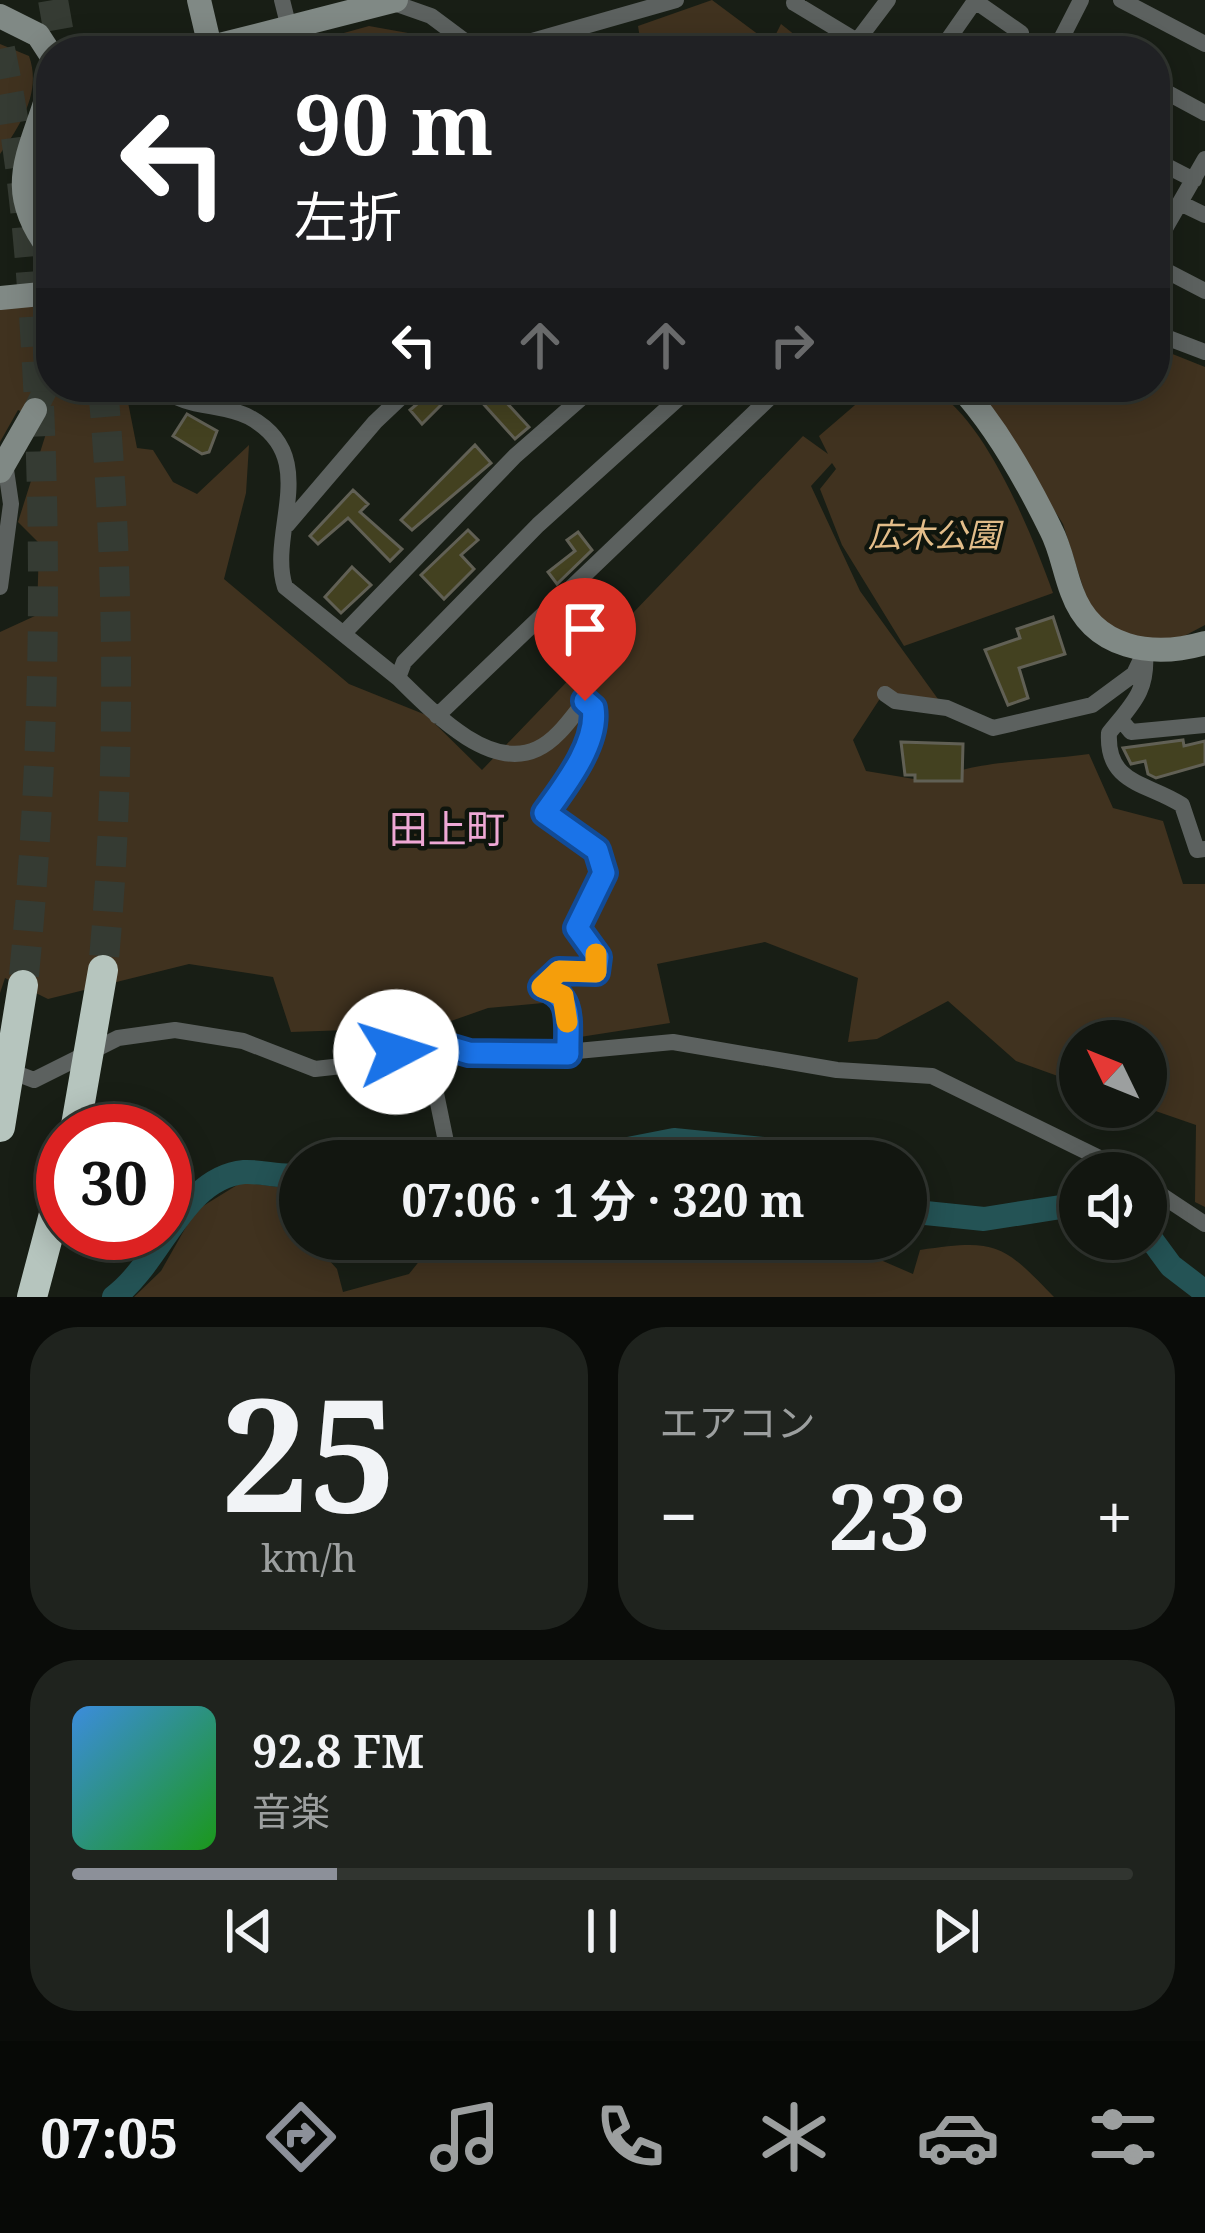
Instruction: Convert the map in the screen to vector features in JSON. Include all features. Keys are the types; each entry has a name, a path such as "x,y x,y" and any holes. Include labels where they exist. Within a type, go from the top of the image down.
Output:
{"highway":[{"path":"80,1104 104,970"},
{"path":"0,1127 23,985"},
{"path":"32,1297 42,1260"}],"street":[{"path":"199,0 209,36"},
{"path":"282,0 289,28"},
{"path":"550,36 676,0"},
{"path":"797,0 794,4 847,36"},
{"path":"861,36 888,0"},
{"path":"1063,36 1081,0"},
{"path":"1121,0 1205,44"},
{"path":"260,36 393,1 431,16 458,36"},
{"path":"950,36 975,1 1021,33 1016,36"},
{"path":"0,16 39,36"},
{"path":"1170,94 1205,113"},
{"path":"36,113 16,153 12,184 22,221 36,235"},
{"path":"1170,222 1205,159"},
{"path":"1170,168 1194,180"},
{"path":"1182,203 1205,215"},
{"path":"1170,274 1205,291"},
{"path":"0,298 36,294"},
{"path":"1170,339 1205,352"},
{"path":"195,402 226,408 260,425 286,462 291,483 280,569 285,587 398,678 437,716 485,746 520,754 551,740 585,701 593,708 594,723 568,783 545,813 597,850 604,873 577,928 598,957 596,972 559,971 542,987 554,990 567,1005 568,1054"},
{"path":"286,526 396,402"},
{"path":"344,633 515,457 577,402"},
{"path":"398,678 404,662 538,525 674,402"},
{"path":"437,716 765,402"},
{"path":"970,402 1040,508 1073,597 1088,620 1109,638 1145,651 1205,643"},
{"path":"0,587 10,504 3,468 34,410"},
{"path":"886,694 895,701 946,708 993,728 1092,705 1134,674 1145,651"},
{"path":"1145,651 1148,680 1108,733 1108,744 1121,774 1132,785 1182,805 1197,850 1205,849"},
{"path":"1121,720 1132,732 1156,734 1205,725"},
{"path":"0,1067 34,1080 118,1038 146,1032 203,1032 264,1047 315,1069 352,1065 425,1040 469,1053 568,1054 673,1042 837,1070 932,1076 1087,1152"},
{"path":"425,1040 445,1140"},
{"path":"1167,1199 1205,1224"}],"green space":[{"path":"712,0 760,36 640,36 638,26"},
{"path":"781,24 796,36 775,36"},
{"path":"369,26 412,36 333,36"},
{"path":"0,44 29,56 33,83 21,120 0,154"},
{"name":"広木公園","path":"36,302 36,402 128,402 137,448 153,450 173,482 197,494 249,445 246,493 224,579 349,684 426,715 482,770 803,436 828,454 819,436 859,402 949,402 971,426 1005,481 1053,593 904,646 842,545 820,489 836,469 832,463 811,486 860,591 943,706 881,697 853,740 866,771 932,782 985,765 1089,754 1113,808 1163,821 1183,884 1205,884 1205,1207 1195,1202 1196,1125 1167,1115 1167,1020 1059,1020 1059,1076 1016,1061 948,1001 877,1039 848,1042 858,978 765,942 657,964 670,1023 567,1039 554,1002 488,1008 434,1027 291,1032 273,977 189,964 48,999 5,978 0,993 0,632 37,615 39,543 18,522 49,424 18,410 0,442 0,307"},
{"path":"1170,353 1205,367 1205,625 1171,643 1121,634 1088,603 1063,524 986,402 1170,402"},
{"path":"242,1182 279,1187 279,1260 329,1260 337,1269 343,1292 409,1274 420,1260 881,1260 913,1274 917,1260 927,1260 927,1249 966,1245 1009,1255 1054,1297 134,1297 167,1260 192,1260 195,1211"}],"building":[{"path":"419,402 444,402 422,424 410,410"},
{"path":"482,402 506,402 529,427 515,439"},
{"path":"187,414 217,431 209,452 202,454 173,436"},
{"path":"475,445 491,463 412,530 401,520"},
{"path":"353,490 368,504 360,512 402,549 390,561 348,518 318,544 310,536"},
{"path":"468,530 478,540 461,555 474,569 444,599 421,575"},
{"path":"578,532 592,550 557,584 548,572 575,551 567,540"},
{"path":"352,567 371,585 341,613 325,597"},
{"path":"1053,617 1065,654 1019,668 1028,698 1008,705 985,650 1020,638 1017,629"},
{"path":"1183,740 1184,746 1205,741 1205,764 1156,778 1148,774 1145,761 1131,764 1123,748"},
{"path":"901,742 963,744 962,781 915,781 915,775 905,775"}],"waterway":[{"path":"114,1297 204,1189 244,1172 279,1175"},
{"path":"927,1213 984,1219 1059,1207"},
{"path":"1167,1260 1205,1292"}],"tunnel":[{"path":"53,0 59,36"},
{"path":"0,49 26,216 36,342"},
{"path":"35,410 39,402"},
{"path":"23,985 42,685 39,402"},
{"path":"103,970 116,679 104,402"}],"slow traffic":[{"path":"567,1022 563,996 542,987 559,971 596,972 596,954"}],"district":[{"name":"田上町","path":"447,829"}],"route":[{"path":"396,1052 425,1040 469,1053 568,1054 567,1005 563,996 542,987 559,971 596,972 598,957 577,928 603,884 603,860 577,832 554,824 545,813 560,799 594,723 593,708 585,701"}]}
